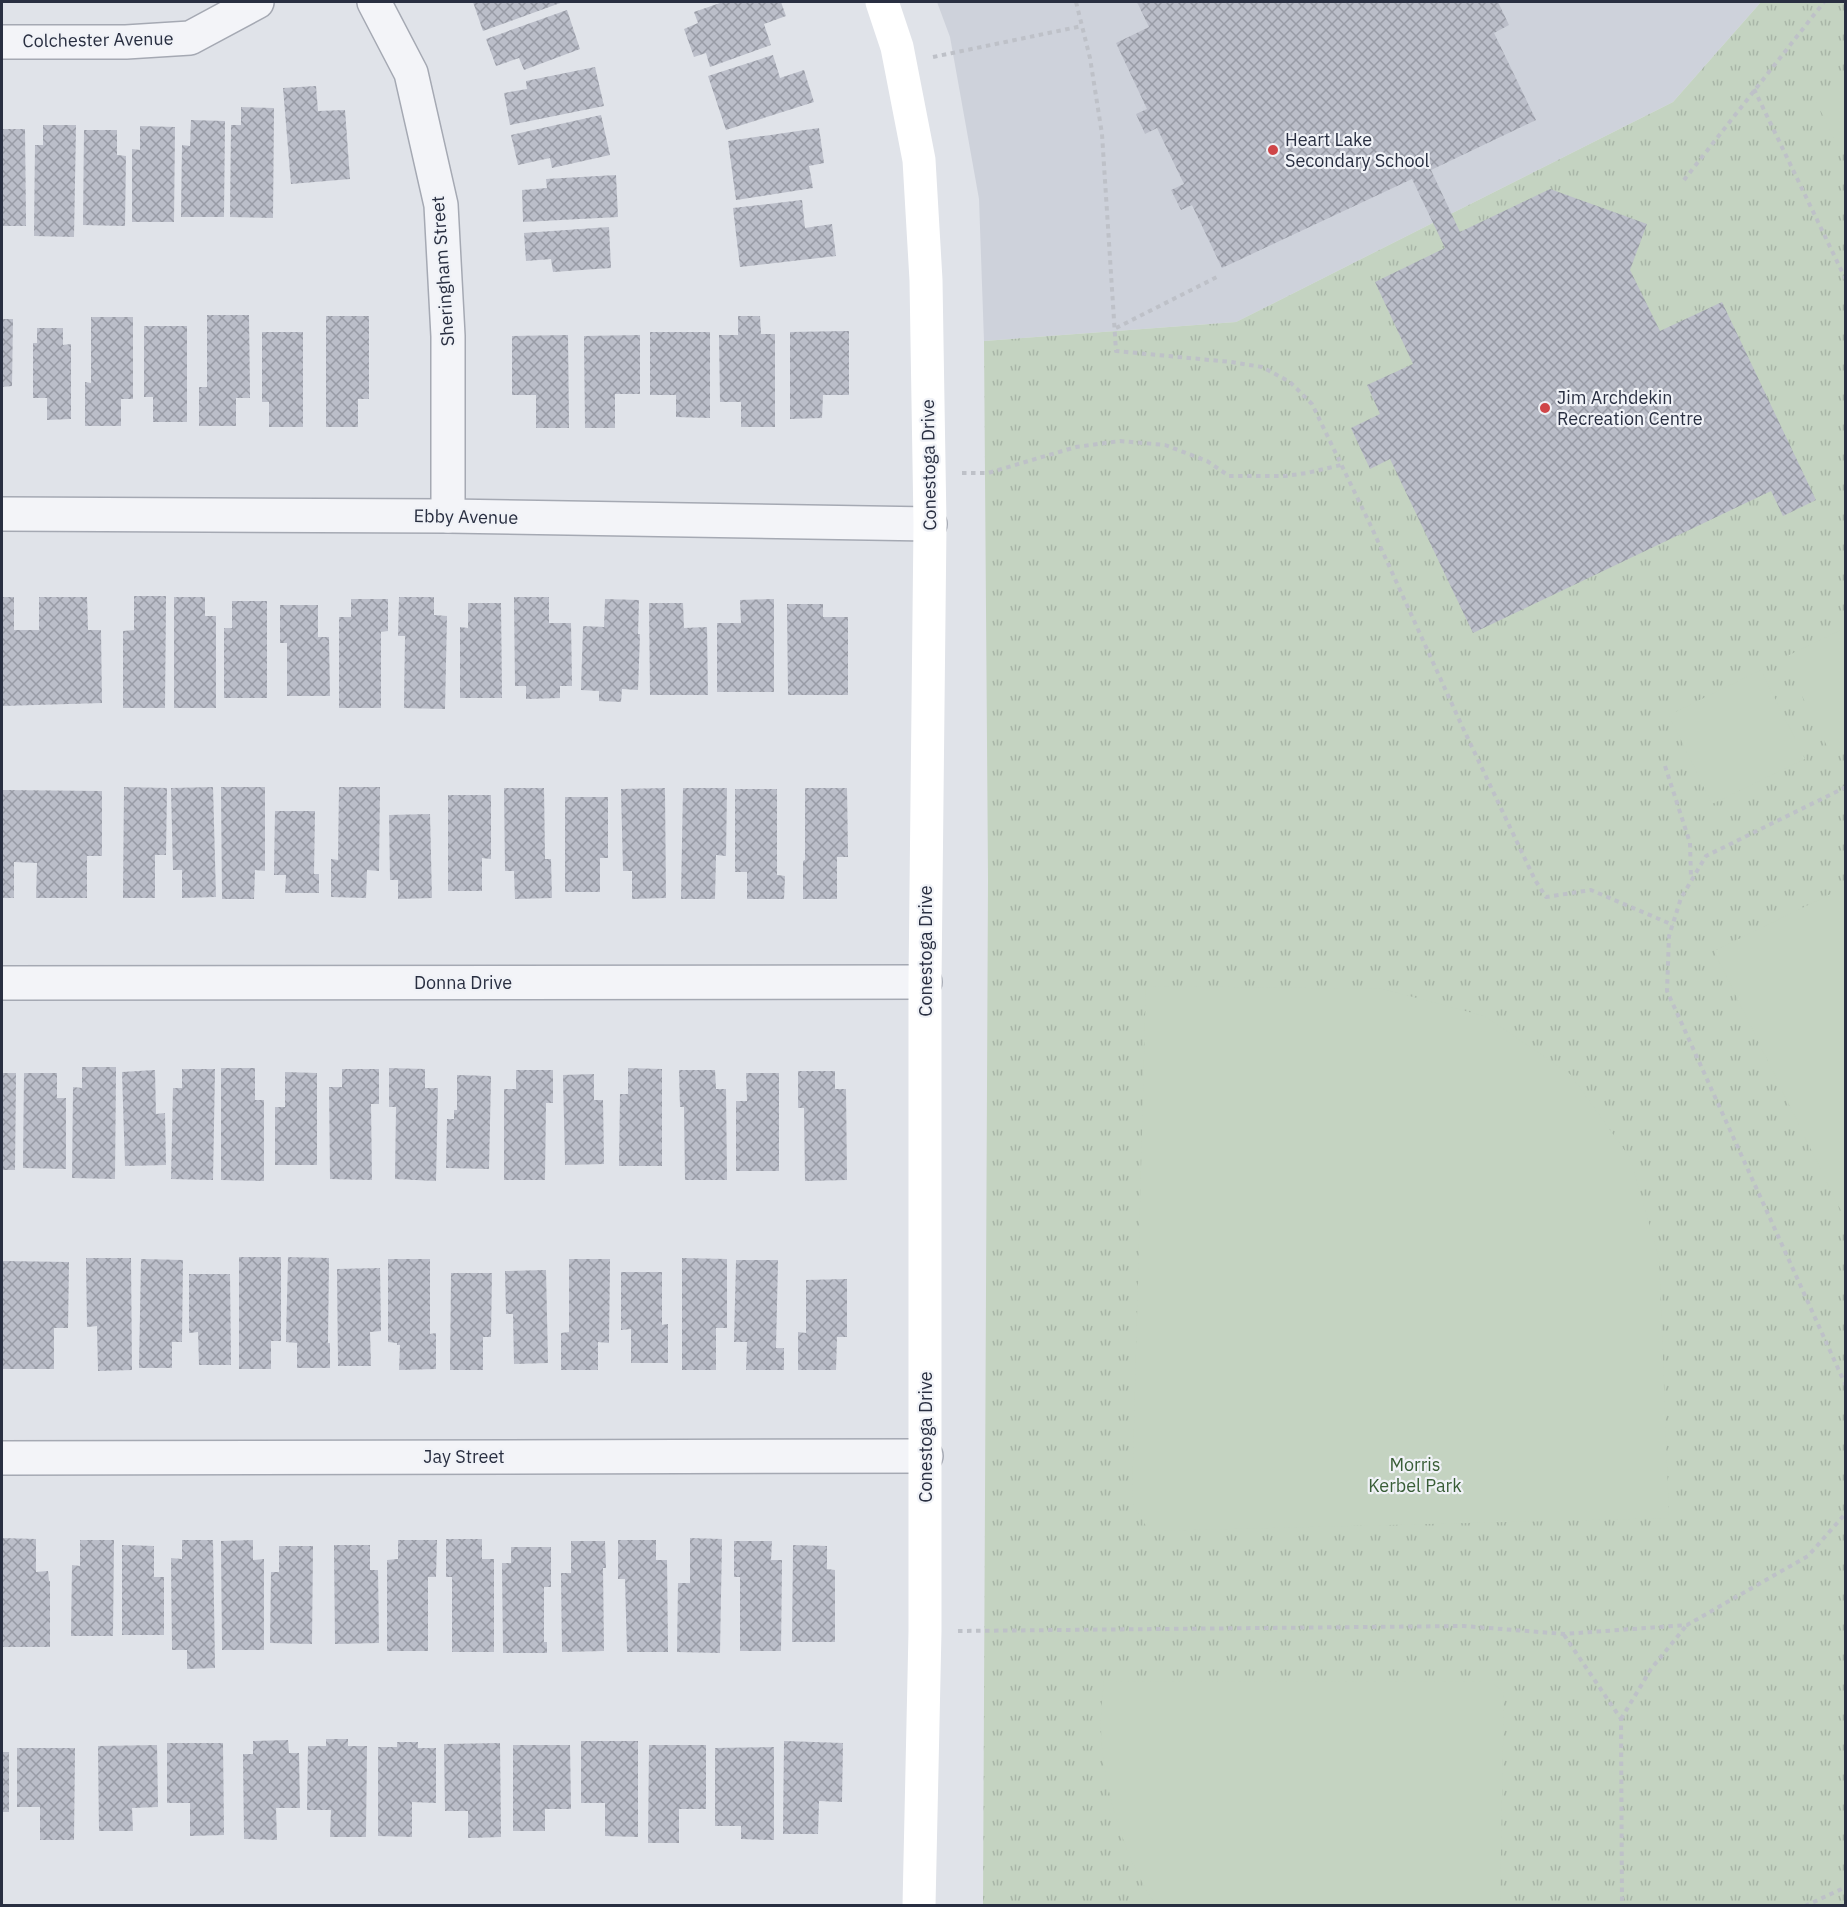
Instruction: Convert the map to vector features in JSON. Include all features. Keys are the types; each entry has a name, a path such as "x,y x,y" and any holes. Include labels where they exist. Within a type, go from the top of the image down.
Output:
{"street":[{"name":"Colchester Avenue","path":"2,42 126,42 190,38 258,2"},
{"name":"Sheringham Street","path":"374,2 411,73 441,205 448,336 448,516"},
{"name":"Conestoga Drive","path":"882,2 900,62 919,160 926,280 930,473 926,982 925,1631 920,1905"},
{"name":"Ebby Avenue","path":"2,514 448,516 930,524"},
{"name":"Donna Drive","path":"2,982 926,982"},
{"name":"Jay Street","path":"2,1458 926,1456"}],"path":[{"path":"1076,2 1090,58 1102,134 1116,351 1262,367 1290,382 1312,404 1535,880 1546,897 1590,890 1673,925"},
{"path":"1684,180 1754,88 1824,2"},
{"path":"900,62 951,54 1082,26"},
{"path":"1754,88 1845,280"},
{"path":"1116,328 1217,278"},
{"path":"930,473 988,473 1076,447 1120,441 1165,446 1207,461 1229,476 1285,476 1341,465"},
{"path":"1665,766 1690,843 1691,880"},
{"path":"1845,787 1706,856 1681,898 1673,925 1670,936 1667,991 1845,1386"},
{"path":"1622,1905 1621,1719 1651,1669 1687,1625 1808,1556 1845,1513"},
{"path":"925,1631 1464,1626 1564,1634 1687,1625"},
{"path":"1564,1634 1621,1719"},
{"path":"1805,1905 1845,1887"}],"shaded area":[{"name":"Heart Lake Secondary School","path":"937,2 1761,2 1673,102 1236,322 984,341 979,199 950,37"}],"green space":[{"name":"Morris Kerbel Park","path":"1761,2 1845,2 1845,1905 983,1906 988,879 984,341 1236,322 1673,102"},
{"path":"1845,79 1845,146 1839,149 1813,95"},
{"path":"1845,628 1845,742 1829,750 1783,658"},
{"path":"1761,670 1805,759 1712,804 1669,715"},
{"path":"1845,887 1845,1219 1714,951"},
{"path":"1146,986 1383,989 1484,1016 1570,1074 1630,1158 1659,1258 1669,1518 1149,1531 1132,1502"},
{"path":"1104,1681 1492,1682 1504,1693 1500,1905 1156,1905 1133,1864 1115,1816 1101,1741"}],"building":[{"path":"473,2 563,2 483,31"},
{"path":"723,2 781,2 786,16 764,24 771,45 710,67 706,53 694,57 684,29 698,23 694,12"},
{"path":"1137,2 1498,2 1509,25 1494,33 1536,120 1431,170 1460,232 1550,189 1647,224 1630,270 1660,331 1722,302 1816,500 1783,516 1771,491 1473,633 1390,459 1370,469 1351,428 1380,414 1367,385 1413,364 1375,282 1445,248 1412,179 1222,268 1192,205 1181,210 1171,190 1184,184 1157,128 1145,134 1136,114 1147,109 1116,43 1149,27"},
{"path":"567,10 580,49 524,70 519,58 496,66 486,39"},
{"path":"773,55 780,78 804,70 814,102 726,130 708,76"},
{"path":"595,67 604,106 510,125 504,93 527,89 526,81"},
{"path":"316,86 318,111 345,110 350,179 291,184 283,88"},
{"path":"241,107 274,108 273,218 230,217 231,125 241,125"},
{"path":"601,115 610,155 552,168 550,158 518,165 511,135"},
{"path":"191,120 225,121 224,217 181,217 182,145 190,146"},
{"path":"43,125 76,125 74,237 34,236 35,145 43,145"},
{"path":"140,126 175,127 174,222 132,222 132,149 140,150"},
{"path":"819,128 824,163 809,166 813,188 736,200 728,141"},
{"path":"2,129 25,129 26,226 2,226"},
{"path":"84,130 117,130 117,155 126,156 125,226 83,225"},
{"path":"616,175 618,217 523,222 522,190 547,188 546,179"},
{"path":"802,200 805,228 832,224 836,256 740,267 733,208"},
{"path":"609,227 611,268 553,272 551,259 526,261 524,233"},
{"path":"207,315 249,315 250,398 236,398 236,426 199,426 199,387 207,387"},
{"path":"326,316 369,316 369,399 358,399 358,427 326,427"},
{"path":"738,316 760,316 761,334 775,334 775,427 741,427 741,402 720,402 719,335 738,335"},
{"path":"91,317 133,317 133,399 121,399 121,426 85,426 85,382 91,383"},
{"path":"2,319 13,319 12,386 2,387"},
{"path":"144,326 187,326 187,422 153,422 153,397 144,397"},
{"path":"37,328 63,328 63,345 71,344 71,419 47,420 47,398 33,398 33,343 37,343"},
{"path":"849,331 849,395 823,395 822,418 790,419 790,332"},
{"path":"262,332 303,332 303,427 269,427 269,402 262,402"},
{"path":"650,332 710,332 710,418 676,417 676,395 650,395"},
{"path":"568,335 569,428 536,428 536,395 512,395 512,336"},
{"path":"640,335 640,394 615,394 615,428 585,428 584,336"},
{"path":"134,596 166,596 165,708 123,708 123,631 134,630"},
{"path":"2,597 14,597 14,630 39,630 39,597 87,597 88,630 101,630 102,703 2,706"},
{"path":"174,597 205,597 205,616 216,616 216,708 174,708"},
{"path":"399,597 434,597 434,615 447,616 445,709 404,708 405,636 398,636"},
{"path":"514,597 549,597 549,623 571,623 572,686 560,686 560,698 526,699 526,686 515,686"},
{"path":"351,599 388,599 388,631 381,632 381,708 339,708 339,617 351,617"},
{"path":"605,599 639,600 638,690 622,689 621,702 599,701 599,691 581,690 583,626 604,627"},
{"path":"774,599 774,692 717,692 717,623 741,623 740,600"},
{"path":"232,601 267,601 267,698 224,698 224,628 232,628"},
{"path":"468,603 501,603 502,698 460,698 460,627 468,628"},
{"path":"649,603 683,603 684,628 707,627 708,695 650,695"},
{"path":"787,604 823,604 823,617 848,617 848,695 788,695"},
{"path":"280,605 318,605 318,637 329,637 330,696 287,696 287,643 280,643"},
{"path":"124,787 167,788 166,855 155,855 155,898 123,898"},
{"path":"213,787 216,897 182,898 182,870 173,870 171,788"},
{"path":"221,787 265,787 265,871 255,870 254,899 222,899"},
{"path":"339,787 380,787 379,871 367,870 366,898 331,897 331,859 338,860"},
{"path":"504,788 544,788 545,859 551,859 552,898 515,899 514,871 505,871"},
{"path":"665,788 666,898 632,899 632,871 623,871 621,789"},
{"path":"683,788 727,788 726,856 716,855 715,899 681,899"},
{"path":"805,788 847,788 848,857 837,857 837,899 803,899"},
{"path":"735,789 777,789 777,875 785,876 784,899 747,899 747,872 735,872"},
{"path":"2,790 102,791 102,856 87,856 87,898 36,898 37,863 14,862 14,898 2,898"},
{"path":"448,795 491,795 491,859 482,858 482,891 448,891"},
{"path":"565,797 608,797 608,858 600,858 600,892 565,892"},
{"path":"275,811 315,811 314,874 319,874 319,893 285,893 286,875 274,875"},
{"path":"430,814 432,898 398,899 398,880 390,880 389,815"},
{"path":"82,1067 116,1067 115,1179 72,1178 73,1087 82,1088"},
{"path":"221,1068 255,1068 255,1100 264,1100 264,1181 221,1180"},
{"path":"389,1068 425,1069 425,1088 438,1088 436,1181 395,1179 396,1107 389,1107"},
{"path":"628,1068 662,1069 662,1166 619,1166 620,1094 628,1094"},
{"path":"182,1069 215,1069 213,1180 171,1179 173,1088 182,1088"},
{"path":"342,1069 379,1069 379,1104 371,1104 372,1180 330,1179 329,1087 342,1087"},
{"path":"155,1070 156,1114 165,1113 166,1165 125,1166 122,1072"},
{"path":"516,1070 553,1070 553,1103 546,1103 545,1180 504,1180 504,1089 516,1089"},
{"path":"679,1070 715,1070 716,1089 726,1089 727,1180 685,1180 684,1107 680,1107"},
{"path":"798,1071 835,1071 835,1089 846,1089 847,1180 805,1181 804,1108 798,1108"},
{"path":"285,1072 317,1073 317,1165 275,1165 275,1107 285,1107"},
{"path":"2,1073 16,1073 15,1170 2,1170"},
{"path":"24,1073 57,1073 57,1098 66,1098 66,1169 23,1168"},
{"path":"746,1073 779,1073 779,1171 736,1171 736,1101 747,1101"},
{"path":"594,1074 594,1100 603,1100 604,1164 565,1165 563,1075"},
{"path":"457,1075 491,1076 489,1169 446,1168 447,1119 454,1119 454,1110 457,1110"},
{"path":"239,1257 281,1257 281,1341 271,1341 271,1369 239,1369"},
{"path":"288,1257 329,1258 330,1368 297,1368 297,1343 286,1342"},
{"path":"86,1258 131,1258 132,1370 98,1371 97,1326 87,1327"},
{"path":"682,1258 727,1259 727,1328 716,1328 716,1370 682,1370"},
{"path":"141,1259 183,1260 182,1342 172,1342 172,1368 139,1368"},
{"path":"388,1259 430,1259 430,1334 436,1333 436,1369 399,1370 400,1345 388,1342"},
{"path":"569,1259 610,1259 609,1343 598,1342 598,1370 561,1370 561,1333 569,1332"},
{"path":"736,1260 778,1260 776,1348 784,1348 784,1370 746,1370 747,1342 734,1342"},
{"path":"2,1261 69,1262 68,1328 54,1328 54,1369 2,1369"},
{"path":"380,1268 381,1331 370,1332 371,1366 338,1366 337,1269"},
{"path":"546,1270 548,1363 514,1364 513,1314 506,1314 505,1271"},
{"path":"621,1272 662,1272 662,1325 668,1324 668,1363 631,1363 631,1329 621,1330"},
{"path":"451,1273 492,1273 491,1337 483,1337 483,1370 450,1370"},
{"path":"189,1274 230,1274 231,1365 199,1365 198,1332 189,1333"},
{"path":"847,1279 847,1337 837,1337 836,1370 798,1370 798,1332 806,1333 806,1280"},
{"path":"2,1538 36,1539 36,1572 48,1571 50,1581 50,1647 2,1647"},
{"path":"690,1538 722,1539 720,1653 677,1652 678,1583 690,1583"},
{"path":"446,1539 482,1539 482,1559 494,1559 494,1652 452,1652 452,1577 446,1577"},
{"path":"80,1540 114,1540 113,1636 71,1636 72,1565 80,1566"},
{"path":"182,1540 213,1540 215,1668 187,1669 187,1650 172,1650 171,1558 182,1559"},
{"path":"253,1540 253,1560 264,1559 264,1650 222,1650 221,1541"},
{"path":"398,1540 437,1540 436,1577 428,1577 428,1651 387,1651 387,1560 398,1559"},
{"path":"618,1540 656,1540 656,1560 667,1560 668,1652 627,1652 625,1579 618,1579"},
{"path":"571,1541 605,1541 604,1651 562,1652 561,1573 571,1573"},
{"path":"734,1541 772,1541 771,1560 782,1560 781,1651 740,1651 740,1577 734,1577"},
{"path":"122,1545 154,1546 154,1577 164,1577 164,1635 122,1635"},
{"path":"334,1545 370,1545 370,1570 378,1570 379,1643 335,1644"},
{"path":"793,1545 827,1546 827,1569 835,1570 835,1642 792,1642"},
{"path":"279,1546 313,1546 312,1644 270,1643 271,1572 279,1572"},
{"path":"511,1547 551,1547 551,1587 544,1587 544,1642 547,1642 547,1653 503,1653 502,1563 511,1563"},
{"path":"326,1739 348,1739 348,1746 367,1746 366,1837 330,1837 331,1810 307,1810 308,1746 326,1746"},
{"path":"288,1740 289,1753 299,1753 300,1808 276,1808 277,1840 244,1839 243,1754 253,1754 253,1741"},
{"path":"581,1741 638,1741 638,1837 605,1836 605,1803 581,1803"},
{"path":"784,1741 843,1743 842,1802 819,1801 818,1834 783,1834"},
{"path":"397,1742 418,1742 418,1748 436,1748 436,1803 412,1802 412,1837 378,1836 378,1747 397,1747"},
{"path":"167,1743 223,1743 224,1835 190,1836 190,1803 167,1803"},
{"path":"500,1743 501,1837 468,1838 468,1811 445,1811 444,1744"},
{"path":"157,1745 158,1807 132,1808 133,1831 99,1831 98,1746"},
{"path":"513,1745 570,1745 571,1809 545,1809 545,1831 513,1831"},
{"path":"649,1745 706,1745 706,1809 679,1809 679,1843 648,1843"},
{"path":"774,1747 774,1840 741,1839 741,1826 715,1826 715,1748"},
{"path":"17,1748 75,1748 74,1840 40,1840 40,1807 17,1807"},
{"path":"2,1752 9,1752 9,1812 2,1812"}],"place":[{"name":"Heart Lake Secondary School","path":"1273,150"},
{"name":"Jim Archdekin Recreation Centre","path":"1545,408"}]}
